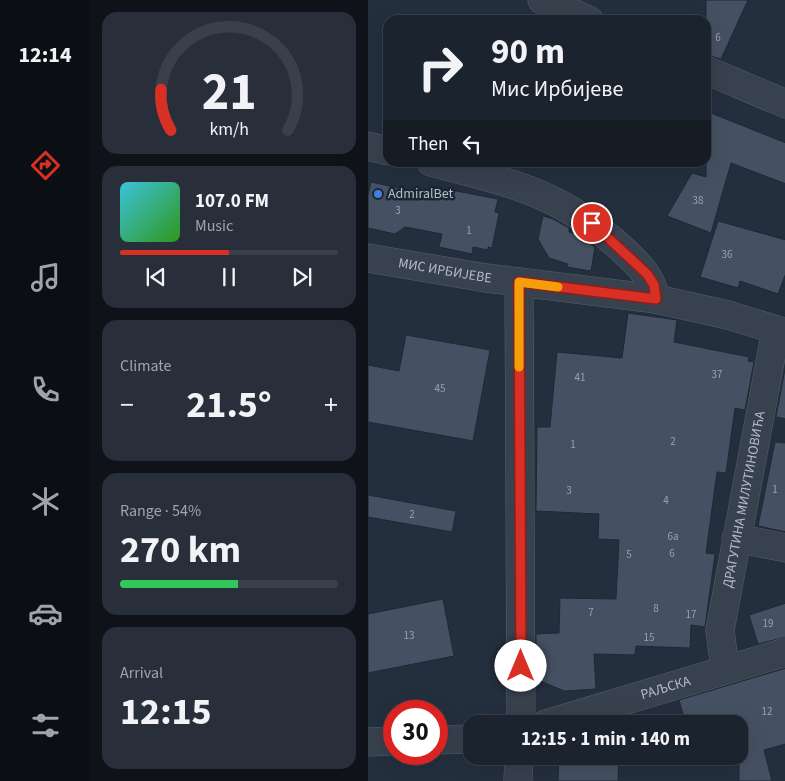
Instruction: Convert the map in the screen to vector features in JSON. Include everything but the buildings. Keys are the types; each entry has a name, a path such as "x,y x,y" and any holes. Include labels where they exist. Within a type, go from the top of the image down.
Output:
{"street":[{"path":"542,0 577,15"},
{"path":"711,72 786,104"},
{"path":"368,146 383,150"},
{"path":"452,167 507,181 541,194 592,223 638,264 654,285 656,299"},
{"name":"МИС ИРБИЈЕВЕ","path":"368,258 519,282 656,299 728,315 781,332"},
{"path":"519,282 521,715"},
{"name":"ДРАГУТИНА МИЛУТИНОВИЋА","path":"725,669 720,630 736,538 781,332"},
{"path":"736,538 786,548"},
{"name":"РАЉСКА","path":"575,715 786,652"},
{"path":"448,740 463,739"},
{"path":"368,742 383,741"},
{"path":"518,781 519,765"}],"slow traffic":[{"path":"519,367 519,282 558,287"}],"place":[{"name":"AdmiralBet","path":"378,194"}],"route":[{"path":"521,666 519,282 656,299 654,285 647,274 592,223"}]}
